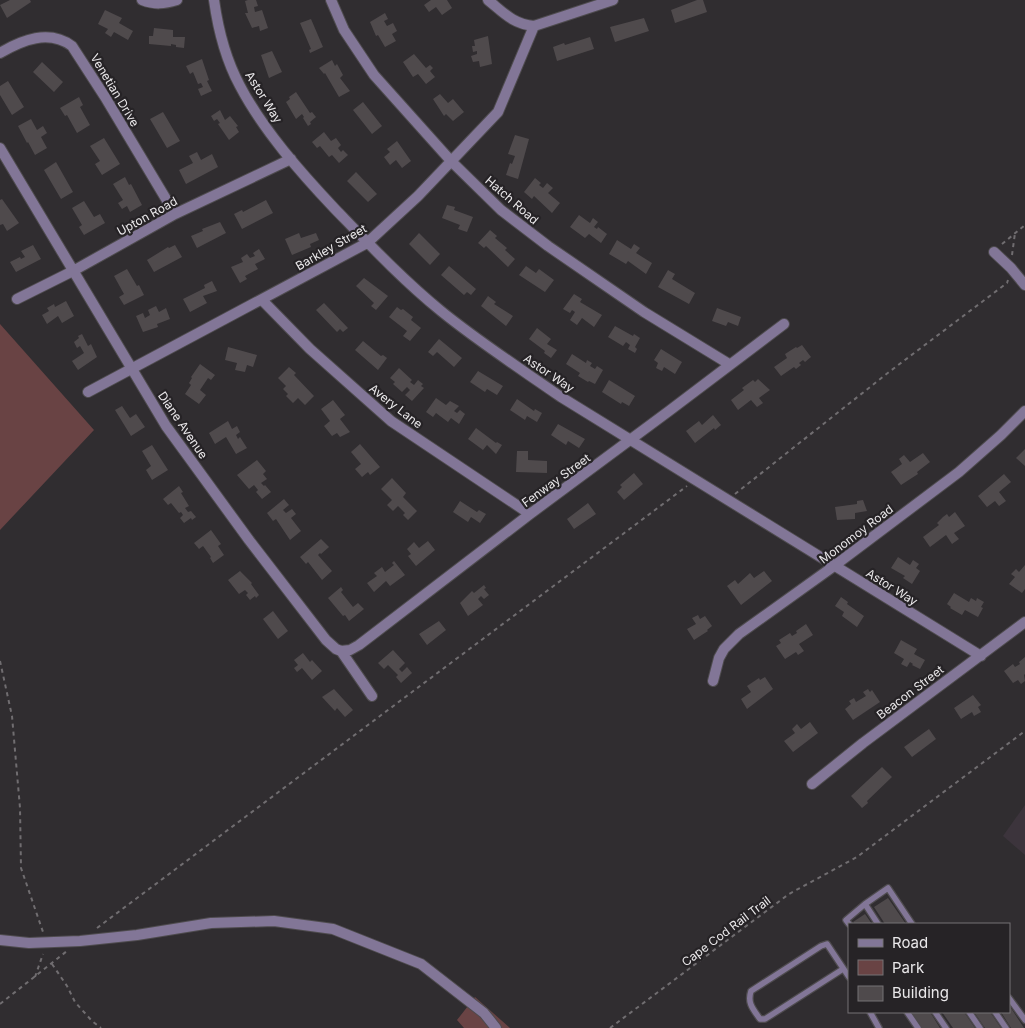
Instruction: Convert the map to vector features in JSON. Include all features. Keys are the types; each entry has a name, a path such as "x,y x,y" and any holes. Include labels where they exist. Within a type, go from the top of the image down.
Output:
{"street":[{"path":"142,0 164,4 177,0"},
{"name":"Astor Way","path":"214,0 217,24 240,85 254,109 291,159 314,186 406,280 442,312 553,391 981,656"},
{"name":"Hatch Road","path":"331,0 344,30 374,75 451,161 501,210 548,246 644,312 729,364"},
{"path":"488,0 512,21 534,26 613,0"},
{"name":"Barkley Street","path":"88,392 368,242 411,202 498,112 534,26"},
{"name":"Venetian Drive","path":"0,53 14,45 35,38 56,38 66,41 72,46 106,97 175,214"},
{"name":"Diane Avenue","path":"0,148 166,426 249,540 326,640 336,649 341,650 372,696"},
{"name":"Upton Road","path":"17,299 73,271 175,214 291,159"},
{"path":"994,252 1025,285"},
{"name":"Avery Lane","path":"262,300 310,349 391,421 530,514"},
{"name":"Fenway Street","path":"341,650 350,650 359,645 784,324"},
{"name":"Monomoy Road","path":"713,682 719,658 724,649 739,634 834,566 959,472 1025,412"},
{"name":"Beacon Street","path":"812,784 863,743 1025,622"},
{"path":"0,940 46,943 80,941 137,935 211,923 274,921 333,929 420,964 484,1012 496,1028"}],"lane":[{"path":"848,923 846,920 888,888 911,923"},
{"path":"865,904 877,923"},
{"path":"843,969 765,1019 760,1019 750,1006 749,997 751,991 827,944 848,976"},
{"path":"1010,999 1025,1020"},
{"path":"871,1013 879,1028"},
{"path":"908,1013 918,1028"},
{"path":"936,1013 946,1028"},
{"path":"970,1013 980,1028"},
{"path":"996,1013 1006,1028"}],"path":[{"path":"994,252 1025,225"},
{"path":"728,499 889,372 1007,283 1011,268 1015,233"},
{"path":"96,929 696,479"},
{"path":"0,661 12,716 20,808 20,868 46,943 35,977"},
{"name":"Cape Cod Rail Trail","path":"610,1028 789,894 857,857 1025,732"},
{"path":"0,1004 80,941"},
{"path":"52,964 75,1002 101,1028"}],"shaded area":[{"path":"1025,805 1025,855 1003,836"}],"green space":[{"path":"0,324 94,430 0,530"},
{"path":"475,997 510,1028 464,1028 457,1020"}],"building":[{"path":"10,0 30,0 31,2 7,18 0,5"},
{"path":"256,0 258,6 254,7 255,12 262,10 268,28 260,31 259,26 252,28 245,13 248,13 245,1"},
{"path":"431,0 447,0 452,8 442,15 436,7 429,12 424,5"},
{"path":"697,0 703,0 707,12 675,23 671,10"},
{"path":"105,10 122,18 119,23 133,31 128,40 114,32 111,37 105,33 108,29 98,24"},
{"path":"385,13 388,19 384,21 387,26 393,23 397,31 392,34 396,41 385,47 378,35 376,36 370,22"},
{"path":"644,18 649,31 615,42 610,27"},
{"path":"311,19 323,47 310,53 309,50 311,49 300,23"},
{"path":"154,28 173,30 173,37 185,37 184,48 171,44 171,46 149,44 149,36 153,36"},
{"path":"488,36 492,64 480,67 479,61 473,62 471,56 477,54 477,51 473,52 472,46 475,46 474,40"},
{"path":"590,37 594,49 557,61 553,47"},
{"path":"272,51 282,72 269,78 261,55"},
{"path":"414,54 426,68 430,65 433,68 430,71 435,77 426,84 418,74 413,77 403,62"},
{"path":"202,59 209,80 207,81 212,91 201,96 198,89 203,87 201,83 198,84 193,72 190,74 186,66"},
{"path":"332,60 335,66 337,64 343,75 340,78 350,91 339,97 325,73 319,68"},
{"path":"42,62 63,82 54,92 33,72"},
{"path":"8,81 24,107 12,115 0,95 0,86"},
{"path":"296,92 310,113 312,112 316,117 308,126 302,114 296,119 286,102"},
{"path":"440,94 448,103 453,99 464,112 453,121 446,114 444,116 433,99"},
{"path":"79,97 83,105 80,107 90,125 77,133 67,115 65,116 60,108"},
{"path":"363,102 382,126 372,134 353,110"},
{"path":"220,110 225,120 230,116 238,126 236,127 239,132 229,140 218,124 220,123 217,119 214,121 211,116"},
{"path":"163,112 180,141 167,148 150,119"},
{"path":"31,119 37,130 43,126 47,133 41,137 47,148 35,155 18,126"},
{"path":"324,132 331,141 336,138 341,145 338,148 341,152 343,150 348,155 339,163 332,155 329,157 320,146 317,148 312,142"},
{"path":"515,135 529,139 518,179 506,175 510,163 512,164 515,156 508,154"},
{"path":"104,138 120,164 102,175 95,164 100,161 90,146"},
{"path":"397,141 411,161 402,168 396,160 390,165 384,157 390,152 387,149"},
{"path":"197,152 201,160 212,154 218,167 186,184 179,170 193,163 189,156"},
{"path":"56,162 73,192 61,199 44,170"},
{"path":"356,172 377,194 368,202 347,181"},
{"path":"125,177 142,205 130,212 127,206 122,209 118,203 123,200 113,184"},
{"path":"535,178 541,183 539,185 543,188 547,183 553,188 548,193 560,203 552,213 534,196 532,199 524,192"},
{"path":"2,199 19,223 7,231 3,224 0,225 0,200"},
{"path":"266,200 273,213 242,229 234,214 242,210 243,212"},
{"path":"84,201 94,217 100,214 105,223 84,235 79,227 82,225 72,208"},
{"path":"447,205 455,207 454,210 473,217 467,232 458,229 460,225 442,218"},
{"path":"579,215 590,223 593,218 598,222 594,227 597,229 598,227 607,234 601,243 589,234 585,238 570,227"},
{"path":"220,222 226,233 197,248 191,236 203,231 202,229"},
{"path":"490,230 497,236 495,238 507,248 505,250 515,259 508,267 486,246 484,248 478,243"},
{"path":"299,233 301,238 316,233 319,240 310,244 311,247 292,255 285,239"},
{"path":"419,233 440,254 430,265 409,244"},
{"path":"617,240 631,249 634,244 640,248 636,253 652,263 646,274 628,261 626,264 609,254"},
{"path":"33,245 41,259 16,272 10,262 20,257 21,259 25,257 21,251"},
{"path":"175,245 182,257 154,272 147,260 168,247"},
{"path":"259,249 265,259 255,264 258,269 245,276 247,279 240,283 231,267 243,262 241,258 247,254 250,258 255,256 253,253"},
{"path":"449,266 476,289 471,295 467,292 464,295 441,275"},
{"path":"526,266 536,273 539,269 554,280 545,292 519,275"},
{"path":"127,269 144,295 124,305 119,297 124,294 114,276"},
{"path":"668,270 675,274 672,279 695,293 689,304 658,287"},
{"path":"364,278 388,296 376,310 371,306 374,303 356,286"},
{"path":"212,281 217,291 203,296 207,303 190,312 183,299 205,288 204,285"},
{"path":"574,294 582,299 580,302 602,315 594,327 582,318 577,325 570,320 575,312 572,310 570,313 563,309"},
{"path":"488,296 496,302 494,304 513,316 506,326 481,306"},
{"path":"66,301 74,316 62,323 58,316 47,324 42,315 49,311 47,308 54,304 55,307"},
{"path":"324,303 348,328 343,332 340,329 337,332 316,310"},
{"path":"156,306 159,312 166,308 170,319 157,324 158,327 143,332 136,316 143,313 145,318 150,315 148,310"},
{"path":"397,307 413,317 411,320 421,328 410,341 403,336 407,331 389,317"},
{"path":"717,308 741,317 738,326 728,322 726,326 712,321"},
{"path":"615,326 640,338 635,347 637,349 635,353 628,349 630,345 626,342 623,346 608,337"},
{"path":"537,328 551,339 547,344 557,350 551,358 529,339"},
{"path":"82,334 88,346 91,344 97,357 78,370 72,361 84,353 80,346 77,348 74,342"},
{"path":"439,339 462,358 454,367 437,352 433,356 428,352"},
{"path":"363,341 381,356 383,355 387,358 378,370 355,350"},
{"path":"802,345 811,357 805,362 803,360 799,363 801,365 796,369 794,367 781,376 774,367 787,358 785,354"},
{"path":"228,347 257,355 253,367 247,365 245,372 235,370 237,363 225,360"},
{"path":"661,349 682,362 675,374 664,367 662,371 656,368 658,363 654,360"},
{"path":"572,354 586,363 587,360 592,363 590,366 595,369 597,366 603,370 595,384 578,376 580,373 566,364"},
{"path":"200,364 215,375 211,380 208,378 200,390 206,395 199,404 185,394 191,385 189,383 191,377"},
{"path":"289,367 314,396 305,405 298,398 293,403 286,396 288,394 283,389 286,386 278,378"},
{"path":"399,368 412,380 410,382 414,385 418,380 423,384 421,386 424,388 412,401 405,395 410,390 407,387 402,392 393,384 395,382 390,378"},
{"path":"478,371 503,386 497,395 487,389 485,392 470,382"},
{"path":"758,379 770,390 759,398 763,403 757,407 751,400 738,410 731,400 744,390 742,388 753,380 755,382"},
{"path":"609,380 635,396 629,406 622,402 621,404 602,392"},
{"path":"436,398 446,405 450,401 459,406 454,411 457,413 460,410 465,414 459,424 451,418 448,422 436,413 433,417 426,412"},
{"path":"517,399 534,411 535,409 542,413 537,422 527,416 525,420 510,410"},
{"path":"333,400 345,415 340,419 350,432 340,437 337,433 332,436 324,426 330,421 321,409"},
{"path":"122,406 130,418 136,414 145,427 131,436 115,410"},
{"path":"713,415 721,425 715,430 714,428 695,443 686,431 699,421 702,425"},
{"path":"228,421 232,429 237,426 240,432 236,435 238,439 240,437 247,448 236,454 226,437 215,444 209,433"},
{"path":"558,424 585,439 579,448 568,441 566,445 551,435"},
{"path":"476,428 496,443 502,445 496,454 487,445 483,450 468,439"},
{"path":"360,444 380,467 370,475 368,472 362,477 355,469 361,464 351,452"},
{"path":"152,445 168,470 152,480 146,470 151,466 142,451"},
{"path":"1025,449 1025,466 1016,458"},
{"path":"517,451 528,451 528,460 547,461 547,473 516,472"},
{"path":"923,453 930,462 917,472 918,474 901,485 891,472 902,464 899,459 904,455 910,462"},
{"path":"257,460 266,471 263,474 267,479 261,483 271,492 262,499 256,492 258,490 254,485 249,489 237,475"},
{"path":"634,473 643,484 624,500 617,492 622,487 620,485"},
{"path":"1004,474 1011,482 999,492 1006,501 999,506 995,501 987,507 978,496"},
{"path":"392,478 406,493 403,497 417,511 408,520 403,515 405,513 398,506 393,511 387,505 392,500 381,489"},
{"path":"179,486 189,506 185,508 196,517 184,523 180,518 183,515 181,512 179,513 171,503 168,505 163,499"},
{"path":"284,499 289,505 283,510 286,513 292,509 296,514 291,518 301,531 290,540 276,519 273,521 267,513"},
{"path":"863,500 867,511 855,513 855,519 837,520 835,507 857,504 857,501"},
{"path":"460,501 477,512 479,510 486,514 480,523 471,517 468,522 453,512"},
{"path":"588,503 596,514 574,529 567,519"},
{"path":"955,512 965,526 954,533 959,539 952,544 946,535 930,547 923,537 939,525 937,523 943,517 947,514 949,517"},
{"path":"211,530 221,544 218,546 224,555 213,563 203,546 199,549 194,543"},
{"path":"321,539 329,547 318,555 332,571 322,580 308,562 306,564 300,557"},
{"path":"428,541 435,550 416,566 408,556 411,554 407,549 414,542 419,548"},
{"path":"898,557 910,565 913,560 919,564 916,568 920,571 912,584 903,578 905,576 891,568"},
{"path":"394,561 405,575 390,586 386,581 374,592 367,583 377,576 374,573 382,567 385,572 394,565 392,563"},
{"path":"1025,565 1025,589 1022,593 1009,584 1015,577 1011,574 1016,569 1019,572"},
{"path":"240,571 252,583 259,595 256,598 255,596 250,600 245,590 239,594 228,580"},
{"path":"764,571 772,581 741,605 727,586 735,580 738,584 750,573 754,578"},
{"path":"484,585 486,588 484,589 489,595 484,599 481,596 478,599 483,605 468,616 460,603 472,591 474,593"},
{"path":"341,587 343,590 341,592 353,607 358,603 364,609 349,621 328,598"},
{"path":"954,593 969,602 971,598 976,601 977,598 984,602 978,617 965,610 962,615 950,608 947,604"},
{"path":"841,597 848,602 847,604 864,616 857,627 842,616 844,612 835,606"},
{"path":"273,611 288,631 278,639 263,619"},
{"path":"698,615 700,619 705,616 712,626 694,640 687,629 696,624 692,618"},
{"path":"439,621 446,630 427,645 419,634"},
{"path":"806,624 813,635 799,644 804,651 798,655 796,652 785,659 776,646 781,643 779,640 790,633 792,636"},
{"path":"901,640 917,649 914,654 925,660 920,669 910,662 907,667 901,664 904,659 894,653"},
{"path":"393,650 405,663 399,669 402,672 407,667 412,673 401,683 396,677 398,675 388,665 384,669 378,663"},
{"path":"303,653 310,662 312,660 322,671 312,680 302,668 297,672 294,668 298,665 294,660"},
{"path":"1025,657 1025,681 1021,684 1018,680 1013,683 1004,671 1013,664 1015,667 1020,664 1019,662"},
{"path":"765,677 773,689 747,709 741,699 751,692 747,686 759,678 760,680"},
{"path":"334,689 353,710 345,717 337,708 335,711 322,697"},
{"path":"868,689 870,692 872,690 880,702 853,720 845,709 851,704 849,701 854,698 856,702 866,696 863,692"},
{"path":"973,695 981,705 978,707 981,712 974,716 972,712 961,719 954,708"},
{"path":"810,722 818,733 793,752 784,741 795,733 792,729 797,724 801,729"},
{"path":"929,729 936,739 912,757 904,747"},
{"path":"882,767 892,777 862,808 851,796"},
{"path":"888,898 905,923 884,923 874,907"},
{"path":"865,914 871,923 854,923"},
{"path":"1010,1007 1024,1028 1011,1028 1002,1013 1010,1013"},
{"path":"912,1013 931,1013 940,1028 922,1028"},
{"path":"943,1013 965,1013 975,1028 953,1028"},
{"path":"975,1013 991,1013 1001,1028 985,1028"}]}
